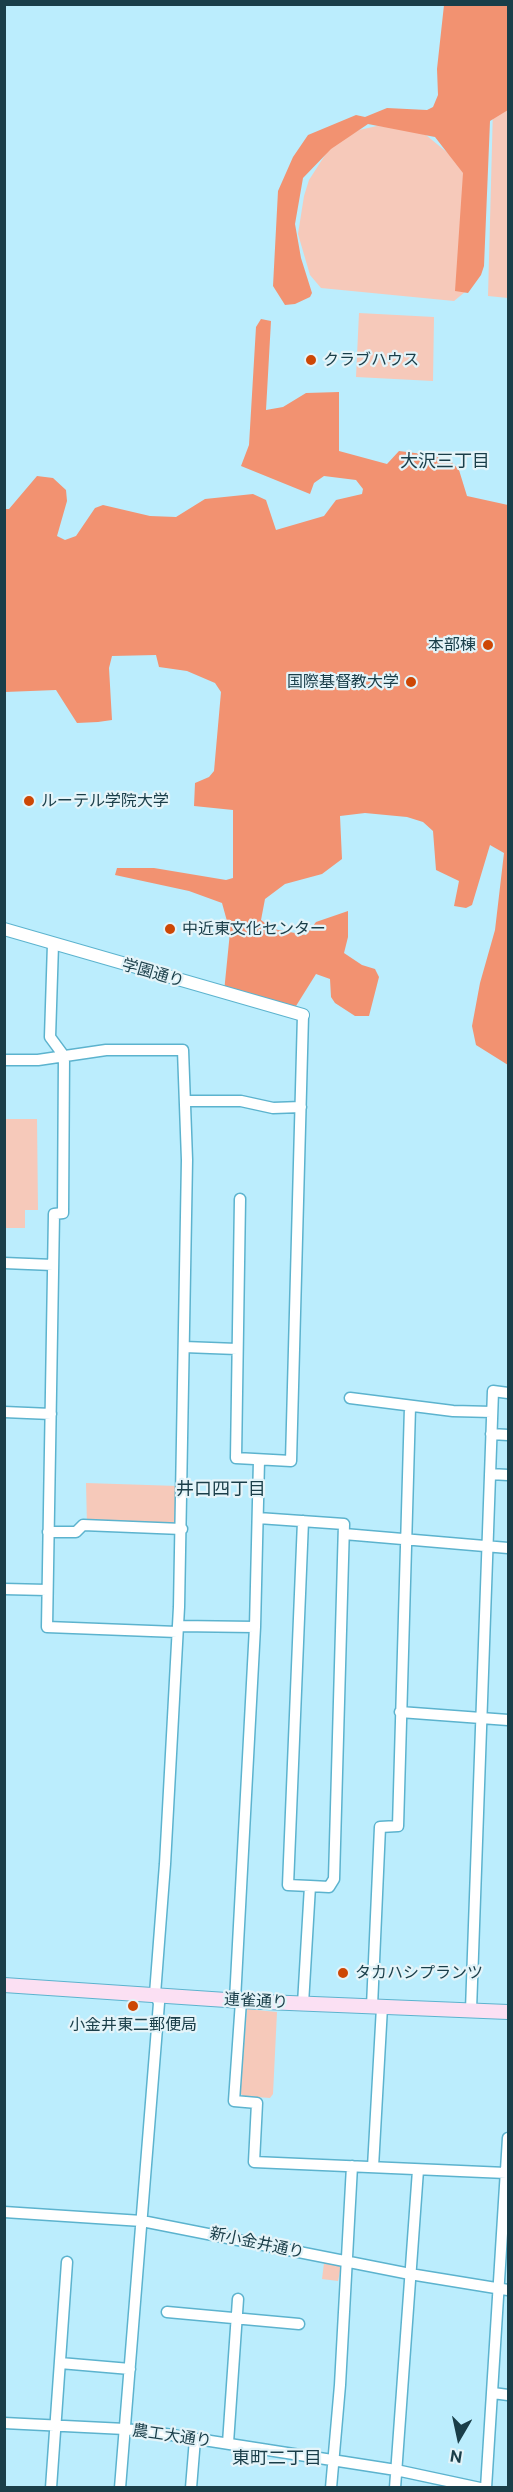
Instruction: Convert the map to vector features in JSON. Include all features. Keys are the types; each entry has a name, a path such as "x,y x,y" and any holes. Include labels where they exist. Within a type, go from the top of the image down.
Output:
{"main road":[{"name":"連雀通り","path":"4,1984 303,2004 508,2012"}],"street":[{"name":"学園通り","path":"4,929 303,1015"},
{"path":"53,944 50,1037 64,1056 63,1213 54,1214 47,1627 178,1629 255,1627"},
{"path":"240,1199 236,1458 291,1461 303,1015"},
{"path":"4,1060 38,1060 106,1050 183,1050 187,1160 182,1529 178,1629 165,1864 155,1994 159,2003 120,2487"},
{"path":"185,1101 252,1102 273,1108 301,1107"},
{"path":"4,1263 53,1265"},
{"path":"184,1347 237,1348"},
{"path":"471,2010 493,1392 508,1393"},
{"path":"350,1398 410,1407 492,1412"},
{"path":"373,2168 380,1827 398,1826 410,1407"},
{"path":"4,1412 51,1414"},
{"path":"491,1434 508,1436"},
{"path":"260,1460 234,2101 257,2103 254,2162 506,2174"},
{"path":"490,1473 508,1475"},
{"path":"258,1518 303,1521 344,1524 334,1879 329,1887 288,1885 303,1521"},
{"path":"48,1532 76,1532 83,1525 182,1529"},
{"path":"344,1534 508,1548"},
{"path":"4,1589 47,1590"},
{"path":"400,1712 508,1720"},
{"path":"303,2004 310,1886"},
{"path":"486,2487 504,2290 508,2138"},
{"path":"331,2487 340,2385 352,2166"},
{"path":"394,2487 418,2170"},
{"name":"新小金井通り","path":"4,2212 142,2221 410,2274 504,2290"},
{"path":"51,2487 67,2262"},
{"path":"228,2443 238,2298"},
{"path":"166,2312 299,2324"},
{"path":"60,2363 130,2369"},
{"path":"493,2393 508,2395"},
{"name":"農工大通り","path":"4,2422 125,2429 228,2443 396,2470 438,2483 480,2487"},
{"path":"191,2487 195,2439"}],"shaded area":[{"path":"444,5 508,5 508,110 490,121 484,266 481,275 468,293 455,291 463,173 435,137 368,124 331,149 303,178 295,224 301,258 312,293 310,297 295,304 285,305 273,286 278,191 293,157 308,135 356,115 365,117 387,108 427,110 433,107 438,95 437,69"},
{"path":"493,108 508,109 508,298 488,296"},
{"path":"377,126 397,127 426,135 466,168 465,292 454,301 321,288 310,275 298,234 309,180 327,152 338,142 359,130"},
{"path":"359,313 434,317 433,381 356,377"},
{"path":"261,319 271,321 266,410 283,407 306,393 339,392 339,451 387,464 399,451 447,457 459,470 467,496 508,505 508,1065 476,1045 472,1026 480,983 495,930 504,853 490,845 472,905 466,908 454,906 459,881 436,870 433,831 423,822 407,817 365,813 340,816 342,859 322,874 285,884 265,899 261,920 273,929 306,935 316,922 348,911 348,937 344,953 362,965 375,969 379,977 369,1016 355,1016 335,1003 331,997 330,979 316,974 296,1006 224,992 230,932 222,903 189,891 115,875 117,868 154,868 226,880 233,878 233,810 194,806 195,783 209,777 214,771 221,692 215,683 187,671 159,667 156,655 112,656 109,668 112,720 77,723 56,690 5,692 4,509 9,509 37,476 53,478 66,490 67,501 57,536 65,540 76,536 95,508 103,505 150,516 176,517 205,499 253,494 266,500 276,530 324,516 336,500 362,494 363,489 356,480 324,476 314,483 310,494 241,466 249,445 256,327"},
{"path":"5,1119 37,1119 38,1210 25,1210 25,1228 5,1228"},
{"path":"86,1483 178,1486 177,1525 87,1526"},
{"path":"247,2009 277,2012 273,2094 270,2098 243,2096 240,2093"},
{"path":"324,2263 341,2266 338,2281 322,2279"}],"place":[{"name":"クラブハウス","path":"311,360"},
{"name":"本部棟","path":"488,645"},
{"name":"国際基督教大学","path":"411,682"},
{"name":"ルーテル学院大学","path":"29,801"},
{"name":"中近東文化センター","path":"170,929"},
{"name":"タカハシプランツ","path":"343,1973"},
{"name":"小金井東二郵便局","path":"133,2006"}],"district":[{"name":"大沢三丁目","path":"445,461"},
{"name":"井口四丁目","path":"221,1489"},
{"name":"東町二丁目","path":"277,2458"}]}
